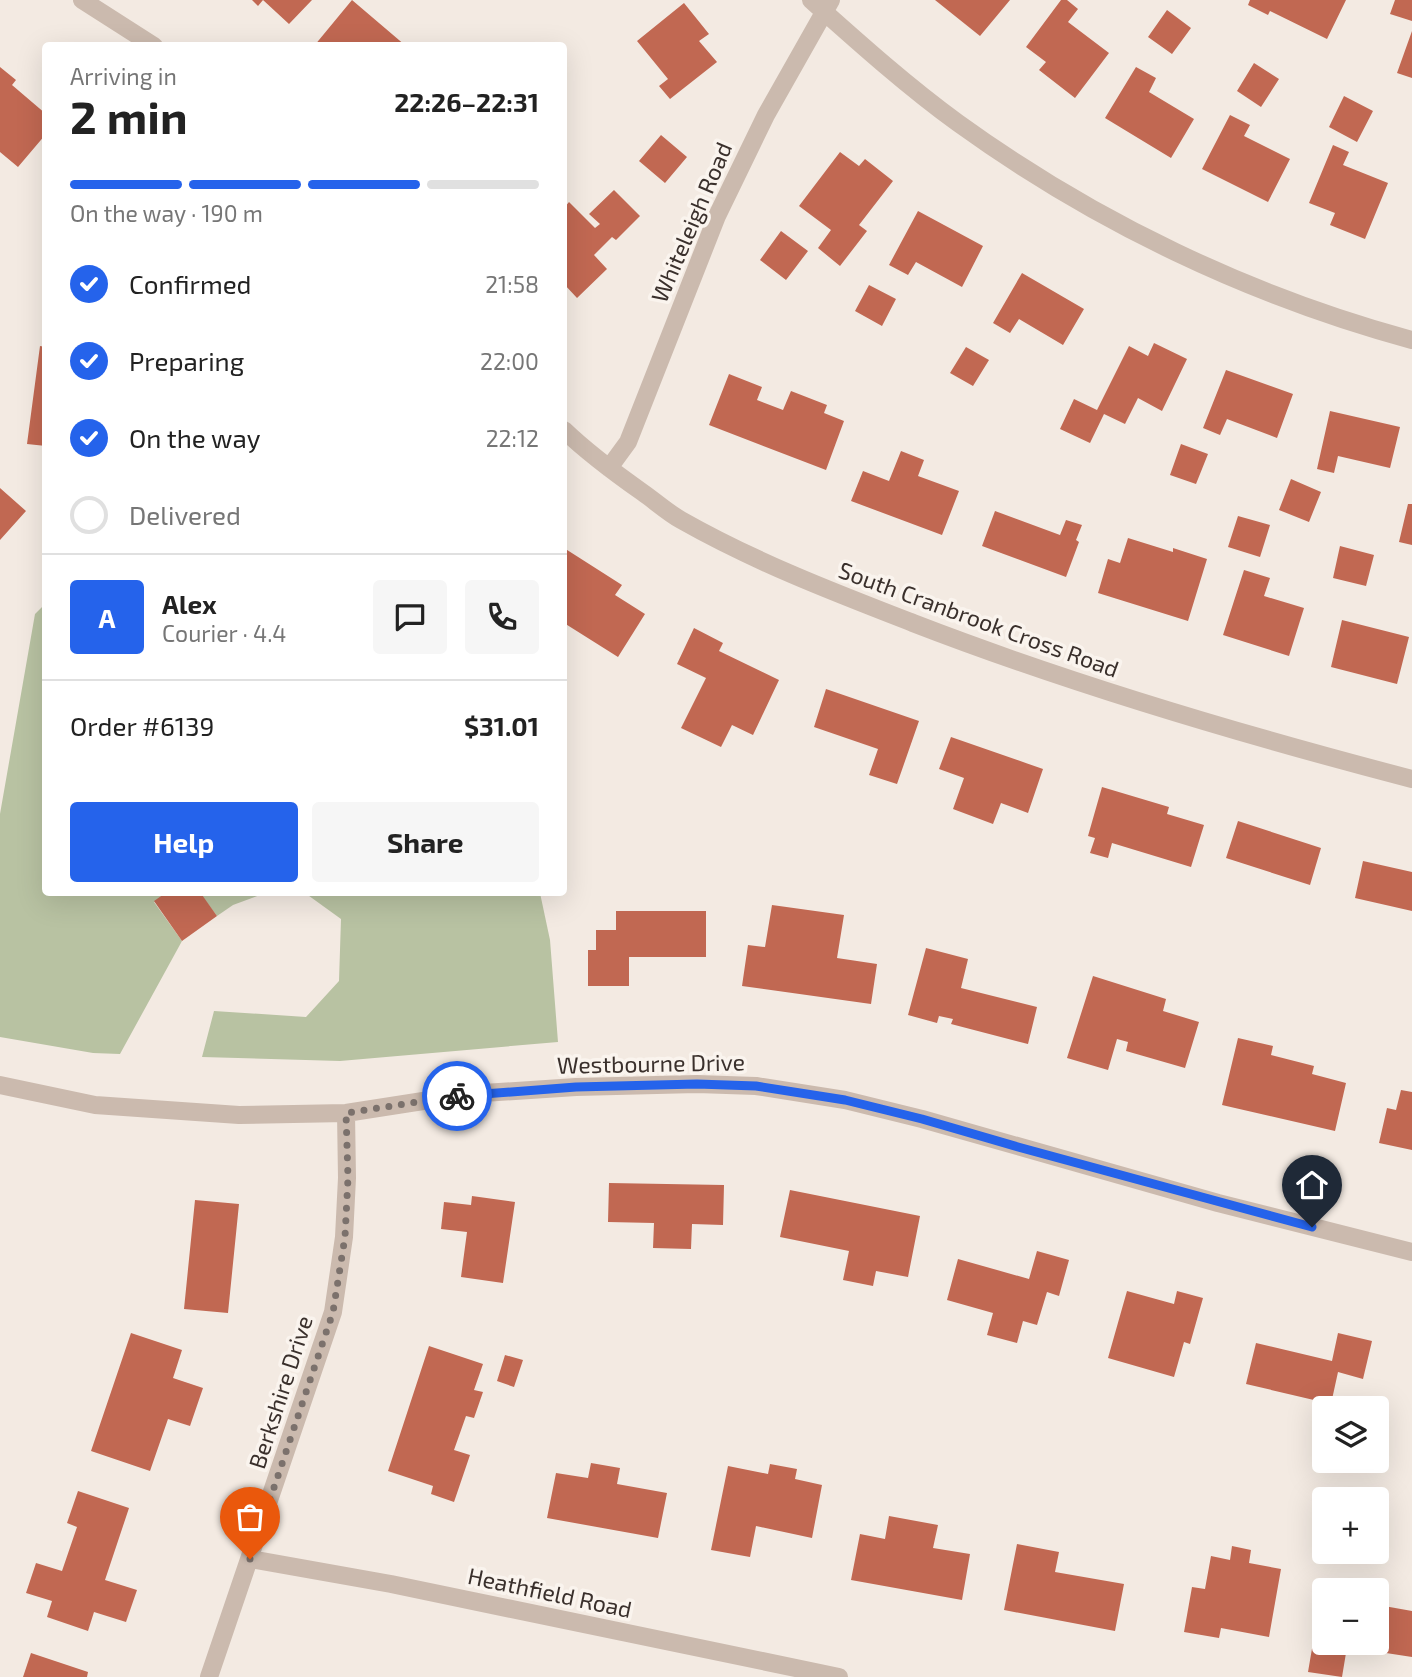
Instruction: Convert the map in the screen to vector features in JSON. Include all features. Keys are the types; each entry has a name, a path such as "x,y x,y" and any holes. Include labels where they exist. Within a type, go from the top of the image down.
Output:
{"street":[{"path":"82,0 148,42"},
{"path":"822,4 958,123 1100,214 1241,283 1305,307 1412,340"},
{"name":"Whiteleigh Road","path":"609,468 628,442 722,205 822,4"},
{"name":"South Cranbrook Cross Road","path":"567,433 609,468 691,525 751,557 859,603 1104,691 1279,744 1412,779"},
{"name":"Westbourne Drive","path":"0,1085 95,1105 239,1115 346,1113 468,1094 576,1087 697,1084 756,1086 845,1100 922,1119 1218,1203 1412,1252"},
{"name":"Berkshire Drive","path":"208,1677 333,1312 345,1237 348,1178 346,1113"},
{"name":"Heathfield Road","path":"250,1559 391,1584 839,1677"}],"green space":[{"path":"42,607 42,896 163,896 154,902 182,941 120,1054 93,1053 0,1037 0,814 35,614"},
{"path":"202,896 257,896 233,905 217,916"},
{"path":"309,896 541,896 550,940 558,1042 340,1061 202,1057 214,1011 306,1017 339,981 341,919"}],"building":[{"path":"252,0 263,0 258,6"},
{"path":"263,0 312,0 289,24"},
{"path":"352,0 401,42 317,42"},
{"path":"935,0 1010,0 980,36"},
{"path":"1061,0 1067,0 1078,9 1068,22 1109,53 1075,98 1039,70 1046,62 1026,47"},
{"path":"1250,0 1346,0 1327,39 1270,11 1268,15 1248,5"},
{"path":"1395,0 1412,0 1412,21 1390,14"},
{"path":"684,3 709,34 699,41 717,62 670,99 659,86 668,79 637,41"},
{"path":"1167,10 1191,28 1172,54 1148,37"},
{"path":"1412,31 1412,78 1397,73"},
{"path":"1254,63 1279,79 1261,107 1237,91"},
{"path":"0,67 16,80 12,85 42,111 42,139 18,167 0,152"},
{"path":"1136,67 1156,78 1149,92 1194,119 1171,158 1105,118"},
{"path":"1344,96 1373,111 1357,142 1329,127"},
{"path":"1230,115 1250,125 1244,136 1290,159 1268,202 1202,169"},
{"path":"661,135 687,157 665,183 639,161"},
{"path":"1333,145 1349,152 1343,165 1388,183 1365,239 1330,225 1335,213 1309,203"},
{"path":"840,152 859,166 865,159 893,181 859,225 867,231 840,266 818,248 831,230 799,206"},
{"path":"614,190 640,216 616,240 612,237 594,255 607,269 577,298 567,287 567,204 569,202 595,228 600,224 589,214"},
{"path":"918,211 983,246 962,287 916,262 908,275 889,265"},
{"path":"781,231 808,251 786,280 760,260"},
{"path":"1022,273 1084,309 1063,345 1019,319 1010,333 993,323"},
{"path":"869,285 896,299 882,326 855,311"},
{"path":"1154,343 1187,359 1162,411 1138,398 1125,424 1104,414 1090,443 1060,429 1074,399 1097,410 1129,346 1148,356"},
{"path":"40,346 42,446 27,444"},
{"path":"966,347 989,360 973,386 950,373"},
{"path":"1226,370 1293,394 1277,438 1227,419 1220,435 1203,428"},
{"path":"729,374 762,387 757,400 783,410 791,391 827,405 824,413 844,421 826,470 709,425"},
{"path":"1330,411 1400,427 1390,468 1338,456 1334,473 1317,469"},
{"path":"1181,444 1208,454 1196,484 1170,475"},
{"path":"901,451 924,460 918,476 959,491 942,535 851,501 863,471 889,481"},
{"path":"1291,479 1321,492 1309,522 1279,510"},
{"path":"0,488 26,511 0,540"},
{"path":"1408,504 1412,504 1412,545 1399,542"},
{"path":"995,511 1060,535 1066,520 1082,525 1076,540 1079,542 1066,577 982,546"},
{"path":"1238,516 1270,525 1260,557 1228,547"},
{"path":"1128,538 1207,559 1188,621 1098,593 1108,559 1120,563"},
{"path":"1340,546 1374,555 1366,586 1333,578"},
{"path":"567,550 622,585 615,595 645,614 618,657 567,625"},
{"path":"1244,570 1270,578 1264,596 1304,608 1289,656 1223,635"},
{"path":"1342,620 1409,637 1397,684 1331,667"},
{"path":"694,628 723,643 719,651 779,680 753,735 732,725 721,747 681,728 706,678 677,664"},
{"path":"826,689 919,721 897,784 869,775 878,749 814,727"},
{"path":"951,737 1043,769 1028,813 1001,803 993,824 953,809 964,778 939,769"},
{"path":"1102,787 1169,807 1167,814 1204,825 1191,867 1112,843 1108,858 1090,853 1095,838 1088,836"},
{"path":"1238,821 1321,848 1310,885 1226,858"},
{"path":"1363,861 1412,872 1412,911 1355,898"},
{"path":"161,896 203,896 217,916 182,941 154,901"},
{"path":"772,905 844,915 837,958 877,964 871,1004 742,986 748,945 765,947"},
{"path":"616,911 706,911 706,957 629,957 629,986 588,986 588,950 596,950 596,930 616,930"},
{"path":"926,948 968,959 961,988 1037,1007 1028,1044 951,1024 953,1019 939,1016 937,1023 908,1015"},
{"path":"1093,976 1166,999 1163,1011 1199,1022 1185,1068 1126,1051 1128,1042 1117,1039 1108,1070 1067,1058"},
{"path":"1238,1038 1273,1046 1271,1055 1314,1066 1312,1074 1346,1083 1335,1131 1222,1105"},
{"path":"1401,1090 1412,1092 1412,1150 1379,1143 1387,1108 1396,1110"},
{"path":"609,1183 724,1185 723,1225 692,1224 691,1249 653,1248 654,1223 608,1222"},
{"path":"790,1190 920,1216 908,1277 876,1271 873,1286 843,1280 849,1251 780,1237"},
{"path":"472,1196 515,1202 503,1283 461,1277 467,1232 441,1229 444,1202 471,1205"},
{"path":"195,1200 239,1204 228,1313 184,1309"},
{"path":"1037,1251 1069,1260 1059,1296 1047,1292 1037,1325 1023,1321 1017,1343 987,1335 993,1313 947,1300 958,1259 1029,1279"},
{"path":"1127,1291 1174,1304 1177,1291 1203,1298 1190,1344 1184,1342 1174,1377 1108,1358"},
{"path":"131,1333 182,1350 173,1378 203,1388 190,1426 168,1419 150,1471 91,1451"},
{"path":"1338,1333 1372,1341 1363,1379 1338,1372 1333,1396 1312,1396 1312,1400 1246,1384 1256,1343 1332,1361"},
{"path":"429,1346 483,1364 474,1390 483,1392 474,1418 466,1416 454,1450 470,1455 454,1502 431,1494 433,1486 388,1471"},
{"path":"505,1355 523,1360 514,1387 497,1381"},
{"path":"591,1463 620,1468 617,1484 667,1493 658,1538 547,1518 556,1473 588,1478"},
{"path":"770,1464 797,1469 795,1479 822,1485 812,1538 756,1526 750,1557 711,1550 728,1466 768,1474"},
{"path":"78,1491 129,1508 105,1580 137,1590 126,1622 94,1612 88,1631 47,1617 52,1601 26,1593 36,1563 62,1571 77,1527 67,1523"},
{"path":"889,1516 938,1525 933,1548 970,1554 962,1600 851,1580 860,1534 885,1539"},
{"path":"1017,1544 1059,1552 1055,1572 1124,1584 1115,1631 1004,1610"},
{"path":"1232,1546 1251,1550 1249,1563 1281,1569 1269,1637 1221,1628 1219,1638 1184,1632 1192,1587 1205,1589 1211,1556 1230,1560"},
{"path":"1389,1607 1412,1611 1412,1657 1389,1653"},
{"path":"1312,1649 1312,1655 1346,1655 1342,1677 1308,1672"},
{"path":"31,1653 88,1672 87,1677 23,1677"}],"way so far":[{"path":"250,1559 333,1312 345,1237 348,1178 346,1113 457,1096"}],"route":[{"path":"457,1096 576,1087 697,1084 756,1086 845,1100 922,1119 1312,1227"}]}
